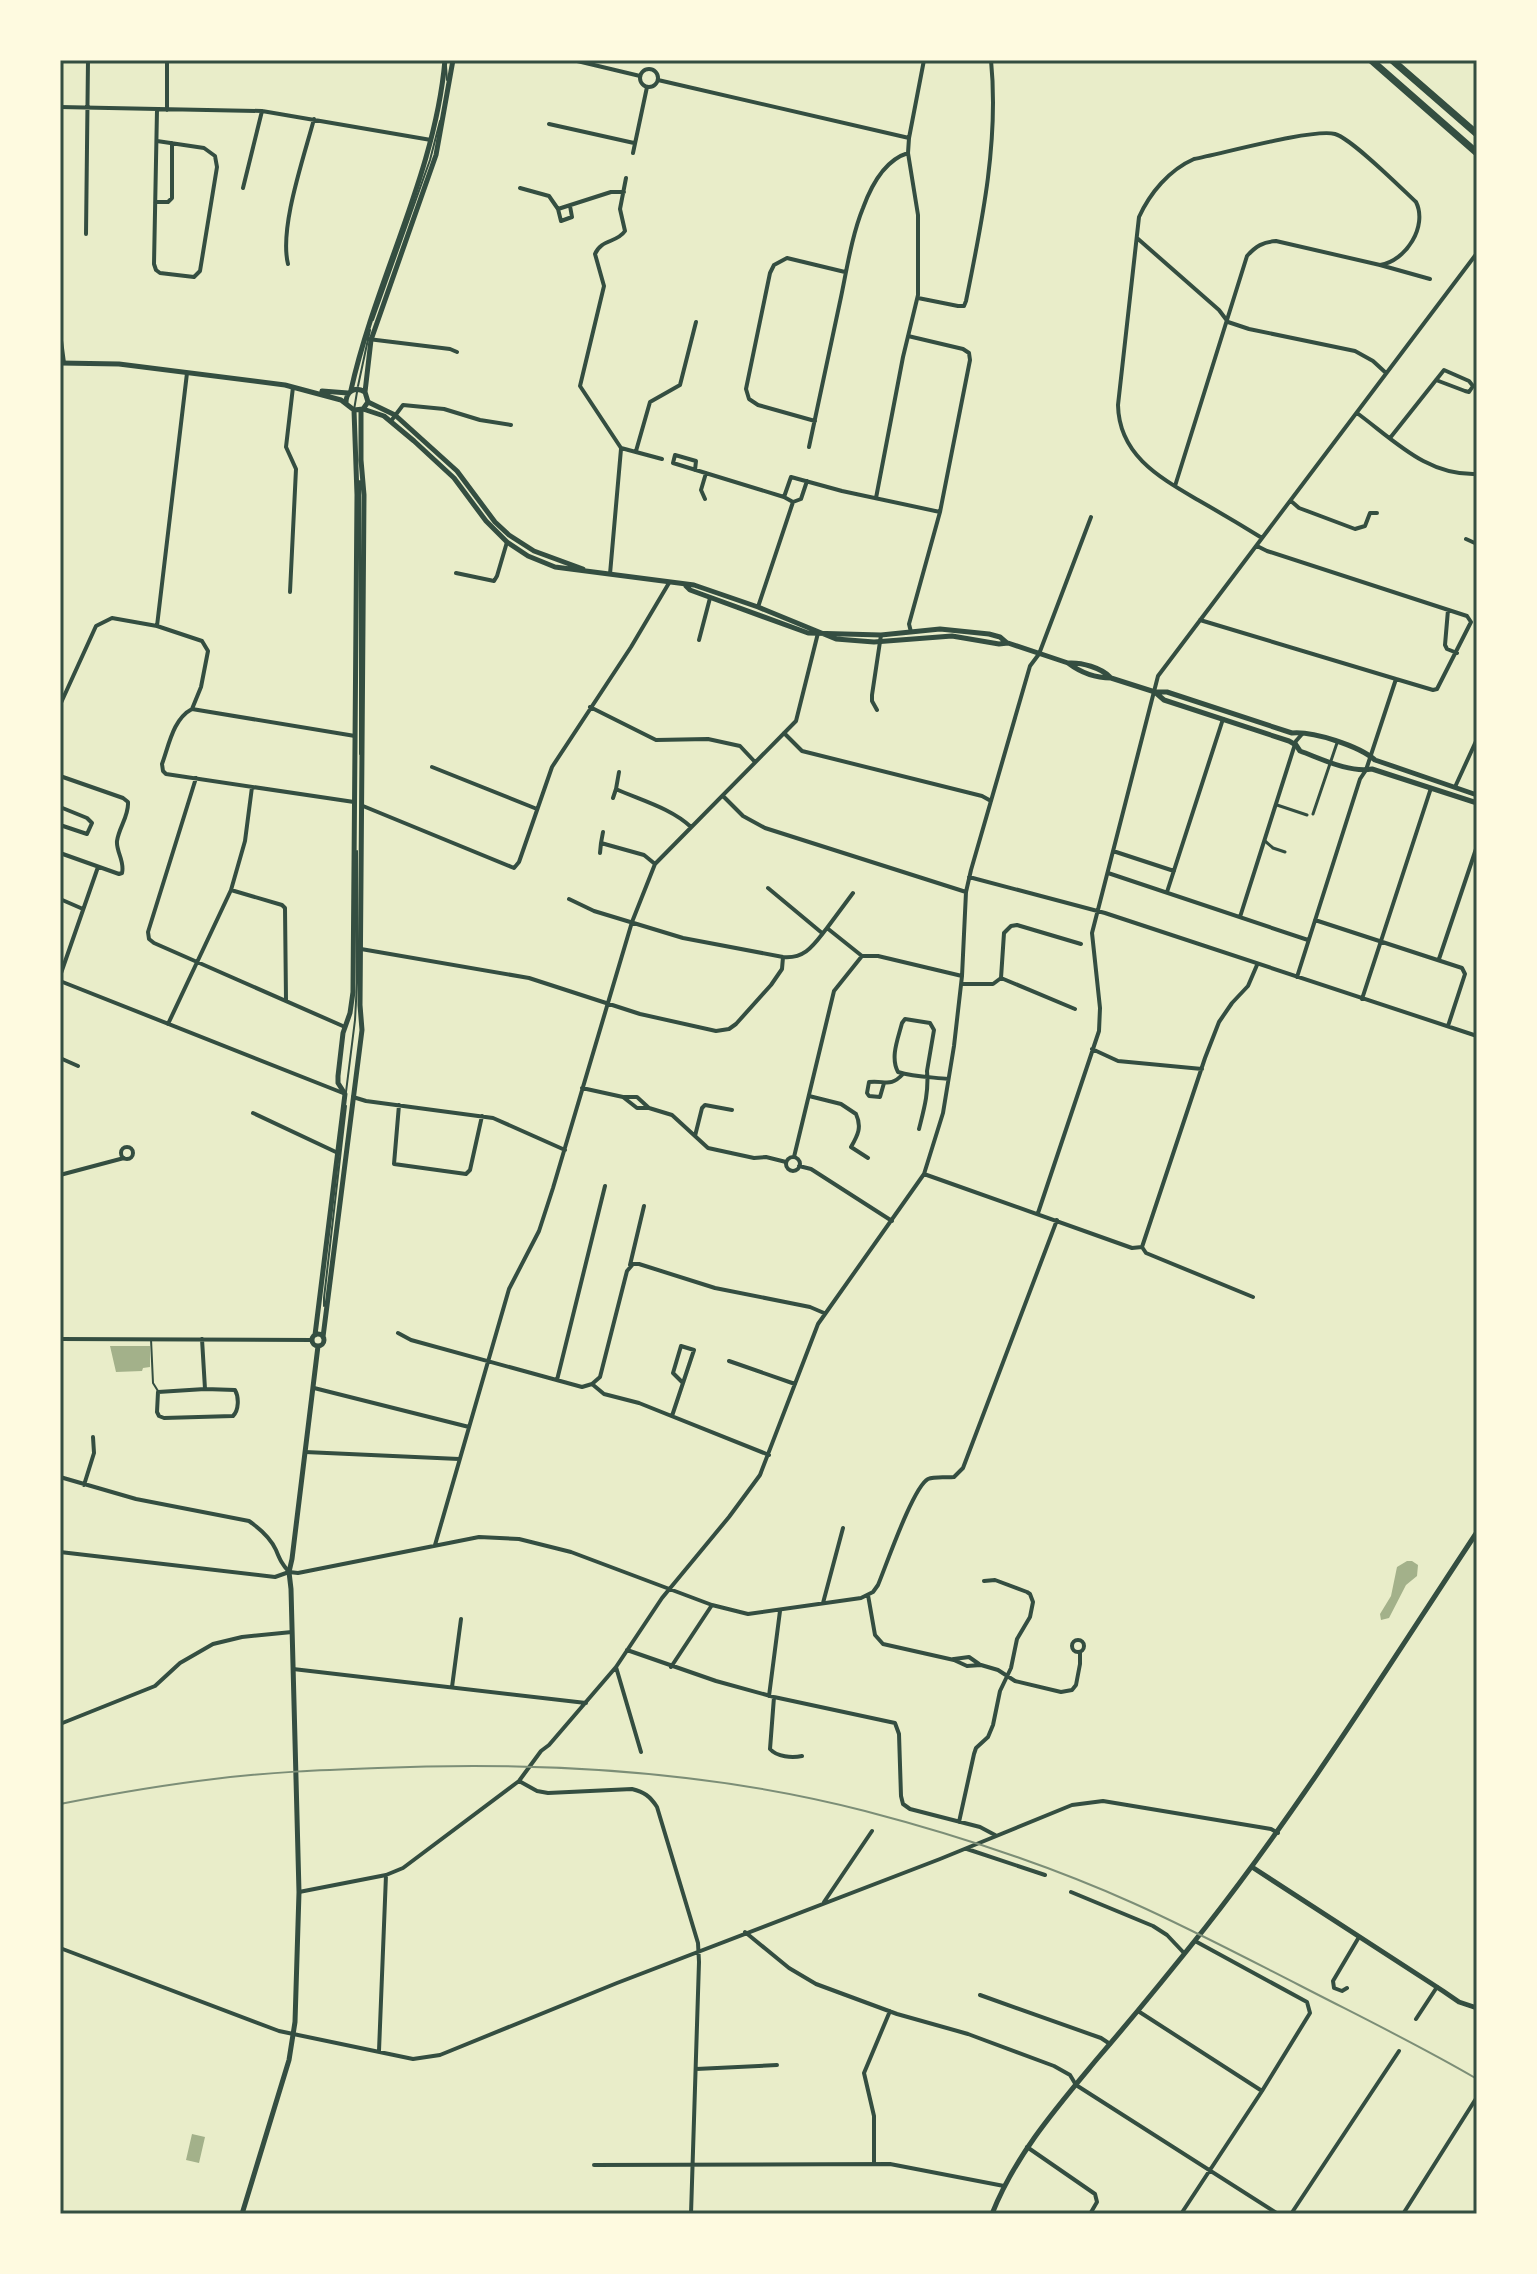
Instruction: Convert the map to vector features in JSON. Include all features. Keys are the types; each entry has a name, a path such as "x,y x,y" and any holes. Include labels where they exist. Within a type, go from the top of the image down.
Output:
{"highway":[{"path":"1371,60 1477,153"},
{"path":"1392,60 1477,134"}],"main road":[{"path":"442,111 445,60"},
{"path":"346,403 355,391 435,141 453,60"},
{"path":"355,391 370,319 435,141"},
{"path":"62,363 119,364 293,387 346,403 354,410 359,737 363,775 362,1030 323,1343 318,1346"},
{"path":"313,391 355,391 393,418 457,471 495,522 534,551 588,570 694,585 808,626 818,633"},
{"path":"353,1097 345,1094 338,1083 353,992 354,802 359,737 364,495 362,409 368,402"},
{"path":"354,410 362,409 393,418 449,473 486,521 507,542 528,556 555,567 570,571 588,570"},
{"path":"686,586 710,598 808,633 881,638 940,629 967,630 1000,637 1008,643 1068,663 1077,662 1105,672 1111,678 1155,692 1167,692 1292,733 1305,732 1366,752 1375,760 1477,795"},
{"path":"1155,692 1164,700 1296,745 1300,751 1331,762 1360,771 1372,769 1477,803"},
{"path":"354,802 363,806"},
{"path":"318,1346 314,1345 314,1337 345,1094"},
{"path":"314,1337 323,1337"},
{"path":"242,2214 282,2087 293,2035 299,1892 289,1572 318,1346"},
{"path":"992,2214 1027,2147 1278,1833 1477,1532"},
{"path":"1252,1867 1459,2002 1477,2008"}],"street":[{"path":"86,234 88,60"},
{"path":"167,60 167,110"},
{"path":"573,60 640,76"},
{"path":"876,498 918,298 918,215 908,153 924,60"},
{"path":"918,298 958,306 964,306 966,301 989,171 994,124 991,60"},
{"path":"640,76 652,67 658,74 653,86 647,87"},
{"path":"640,76 647,87"},
{"path":"658,80 909,138"},
{"path":"633,153 647,87"},
{"path":"60,107 262,111 435,141"},
{"path":"157,110 156,270 194,277 200,271 217,167 215,156 204,148 157,141"},
{"path":"243,188 262,111"},
{"path":"288,264 285,250 292,208 314,119"},
{"path":"549,124 634,143"},
{"path":"1262,538 1158,475 1137,455 1122,433 1118,405 1139,217 1144,205 1167,178 1184,163 1194,159 1311,134 1333,133 1353,146 1419,206 1418,229 1403,254 1390,263 1380,265"},
{"path":"155,202 168,202 172,198 172,143"},
{"path":"809,447 862,209 889,164 908,153"},
{"path":"610,574 621,448 580,386 604,286 595,254 604,243 621,237 625,231 620,209 626,178"},
{"path":"520,188 549,196 558,209 561,221 572,217 570,206"},
{"path":"558,209 611,192 624,192"},
{"path":"1137,238 1219,310 1228,322 1355,351 1373,361 1386,374"},
{"path":"1175,486 1247,256 1259,245 1276,241 1430,279"},
{"path":"1038,1213 1099,1031 1100,1008 1092,933 1158,676 1477,253"},
{"path":"815,421 758,405 749,399 746,389 770,273 774,265 787,258 846,272"},
{"path":"636,451 650,402 680,385 696,322"},
{"path":"60,333 62,363"},
{"path":"908,336 967,350 970,356 940,512 909,624 911,635"},
{"path":"369,340 457,352"},
{"path":"1390,438 1442,371 1448,370 1473,386 1469,392 1436,380"},
{"path":"157,626 187,373"},
{"path":"290,592 296,469 286,447 293,387"},
{"path":"393,418 403,405 444,409 511,425"},
{"path":"1357,413 1422,462 1455,474 1477,474"},
{"path":"621,448 662,459"},
{"path":"695,470 696,461 675,455 673,463 793,502 801,499 807,481"},
{"path":"705,499 701,490 706,473"},
{"path":"784,497 791,477 940,512"},
{"path":"1291,501 1299,508 1355,529 1365,526 1370,513 1377,513"},
{"path":"758,607 793,502"},
{"path":"299,1892 386,1875 403,1868 519,1781 541,1751 616,1667 670,1588 760,1475 824,1313 924,1174 943,1113 948,1080 962,976 969,877 1030,666 1039,654 1091,517"},
{"path":"1466,539 1477,544"},
{"path":"456,573 494,581 507,542"},
{"path":"1200,620 1437,689 1471,622 1467,616 1257,546"},
{"path":"363,806 514,868 519,862 552,767 669,583"},
{"path":"699,640 710,598"},
{"path":"1448,610 1445,645 1457,653"},
{"path":"60,705 62,694 96,626 112,618 157,626 202,641 208,651 201,687 192,709"},
{"path":"435,1545 509,1289 539,1231 632,922 655,864 796,721 818,633"},
{"path":"877,710 872,695 881,638"},
{"path":"1297,977 1360,779 1366,770 1396,679"},
{"path":"590,707 656,740 708,739 740,746 755,762"},
{"path":"354,802 166,774 162,764 178,720 192,709 359,737"},
{"path":"1167,892 1225,711"},
{"path":"1240,917 1297,738 1305,732"},
{"path":"784,733 802,751 982,796 991,801"},
{"path":"1455,787 1477,739"},
{"path":"1313,814 1337,743"},
{"path":"432,767 537,809"},
{"path":"613,798 619,772"},
{"path":"60,776 123,798 129,808 117,843 124,865 122,873 60,853"},
{"path":"196,778 148,932 149,939 345,1027"},
{"path":"1362,999 1433,780"},
{"path":"168,1024 231,890 245,841 252,787"},
{"path":"616,789 685,821 691,827"},
{"path":"723,796 743,816 765,828 966,892"},
{"path":"1277,805 1307,815"},
{"path":"60,807 92,823 87,834 60,825"},
{"path":"600,853 603,832"},
{"path":"1265,841 1285,852"},
{"path":"601,843 644,855 655,864"},
{"path":"1439,959 1477,846"},
{"path":"1113,851 1174,871"},
{"path":"98,867 60,979 345,1094"},
{"path":"1108,873 1308,940"},
{"path":"969,877 1096,911 1477,1036"},
{"path":"768,888 822,933"},
{"path":"231,890 285,908 286,1001"},
{"path":"569,899 594,911 683,938 795,958 809,951 853,893"},
{"path":"60,899 83,909"},
{"path":"1315,920 1462,968 1465,974 1448,1026"},
{"path":"961,984 993,984 1001,978 1004,933 1011,926 1017,925 1081,944"},
{"path":"827,928 862,956 878,956 962,976"},
{"path":"361,949 529,978 640,1014 716,1031 729,1029 771,985 782,969 783,957"},
{"path":"794,1157 834,991 862,956"},
{"path":"1253,1297 1146,1253 1144,1245 1219,1022 1248,986 1257,965"},
{"path":"1001,978 1075,1009"},
{"path":"919,1129 928,1095 928,1077 927,1071 934,1030 933,1025 905,1019 895,1055 895,1068 903,1074 928,1077 948,1080"},
{"path":"1092,1049 1118,1061 1202,1069"},
{"path":"60,1058 78,1066"},
{"path":"884,1083 880,1097 869,1096 869,1082 896,1082 903,1074"},
{"path":"582,1088 637,1097 649,1108"},
{"path":"809,1096 841,1104 856,1114 859,1132 851,1147 868,1158"},
{"path":"353,1097 493,1118 565,1150"},
{"path":"623,1097 637,1108 672,1115 708,1148 786,1162"},
{"path":"399,1105 394,1164 412,1167 469,1173 482,1116"},
{"path":"695,1136 705,1105 732,1110"},
{"path":"253,1113 338,1153"},
{"path":"794,1157 786,1162 787,1168 791,1171 799,1166"},
{"path":"794,1157 798,1159 799,1166"},
{"path":"60,1175 124,1158"},
{"path":"799,1166 811,1169 892,1221"},
{"path":"924,1174 1132,1248 1144,1245"},
{"path":"557,1380 605,1186"},
{"path":"398,1333 411,1340 582,1387 592,1384 600,1377 644,1206"},
{"path":"60,1552 275,1577 479,1537 519,1539 571,1552 712,1605 748,1614 868,1595 878,1585 909,1508 925,1482 954,1477 963,1468 1057,1220"},
{"path":"629,1267 639,1264 715,1288 806,1306 824,1313"},
{"path":"60,1339 314,1337"},
{"path":"202,1339 205,1389"},
{"path":"672,1417 694,1350 681,1346 673,1373 683,1383"},
{"path":"729,1361 795,1384"},
{"path":"592,1384 604,1394 639,1403 769,1455"},
{"path":"314,1388 469,1427"},
{"path":"205,1389 235,1390 236,1414 159,1416 158,1392 205,1389"},
{"path":"84,1485 94,1453 93,1437"},
{"path":"305,1452 459,1459"},
{"path":"60,1477 136,1499 249,1521 276,1550 278,1560 289,1572"},
{"path":"822,1604 843,1528"},
{"path":"959,1823 974,1754 993,1725 1000,1691 1008,1675 1017,1639 1030,1617 1033,1598 1027,1592 995,1580 984,1581"},
{"path":"868,1595 875,1635 883,1644 954,1660 967,1666 981,1665"},
{"path":"671,1667 712,1605"},
{"path":"780,1610 770,1749 774,1754 795,1758 802,1756"},
{"path":"452,1687 461,1619"},
{"path":"60,1724 155,1686 180,1663 213,1644 242,1637 292,1632"},
{"path":"627,1650 671,1667 772,1696 895,1723 899,1734 903,1804 910,1809 980,1827 995,1835"},
{"path":"954,1660 969,1657 1015,1681 1066,1692 1076,1685 1080,1652"},
{"path":"616,1667 641,1752"},
{"path":"293,1669 586,1703"},
{"path":"519,1781 548,1793 643,1791 652,1798 659,1813 698,1943 691,2214"},
{"path":"60,1948 293,2035 413,2059 440,2055 1072,1805 1103,1801 1212,1818 1278,1833"},
{"path":"823,1902 872,1831"},
{"path":"965,1849 1045,1875"},
{"path":"379,2051 386,1875"},
{"path":"1071,1892 1153,1926 1167,1935 1184,1953"},
{"path":"745,1932 789,1968 816,1984 1054,2066 1070,2075 1076,2085 1278,2214"},
{"path":"1347,1988 1342,1991 1334,1988 1333,1981 1359,1937"},
{"path":"1181,2214 1310,2013 1307,2002 1194,1941"},
{"path":"1416,2019 1437,1987"},
{"path":"980,1995 1101,2038 1110,2044"},
{"path":"874,2164 874,2116 864,2073 890,2011"},
{"path":"1138,2011 1262,2091"},
{"path":"1291,2214 1399,2051"},
{"path":"696,2069 777,2065"},
{"path":"1403,2214 1477,2097"},
{"path":"1027,2147 1095,2194 1097,2202 1090,2214"},
{"path":"594,2165 890,2164 1004,2186"}],"lane":[{"path":"442,111 448,75 445,60"},
{"path":"354,410 355,391"},
{"path":"325,1315 324,1298 355,1020 358,858 354,833"},
{"path":"355,1020 360,1005"},
{"path":"151,1339 153,1383 158,1392"}],"shaded area":[{"path":"110,1346 150,1346 150,1367 142,1371 116,1372"},
{"path":"1407,1561 1418,1565 1417,1576 1406,1585 1389,1618 1381,1620 1380,1614 1391,1596 1397,1567"},
{"path":"192,2134 205,2137 199,2163 186,2160"}],"railway":[{"path":"60,1804 234,1777 439,1766 623,1772 745,1786 805,1797 967,1840 1100,1889 1216,1943 1477,2079"}]}
